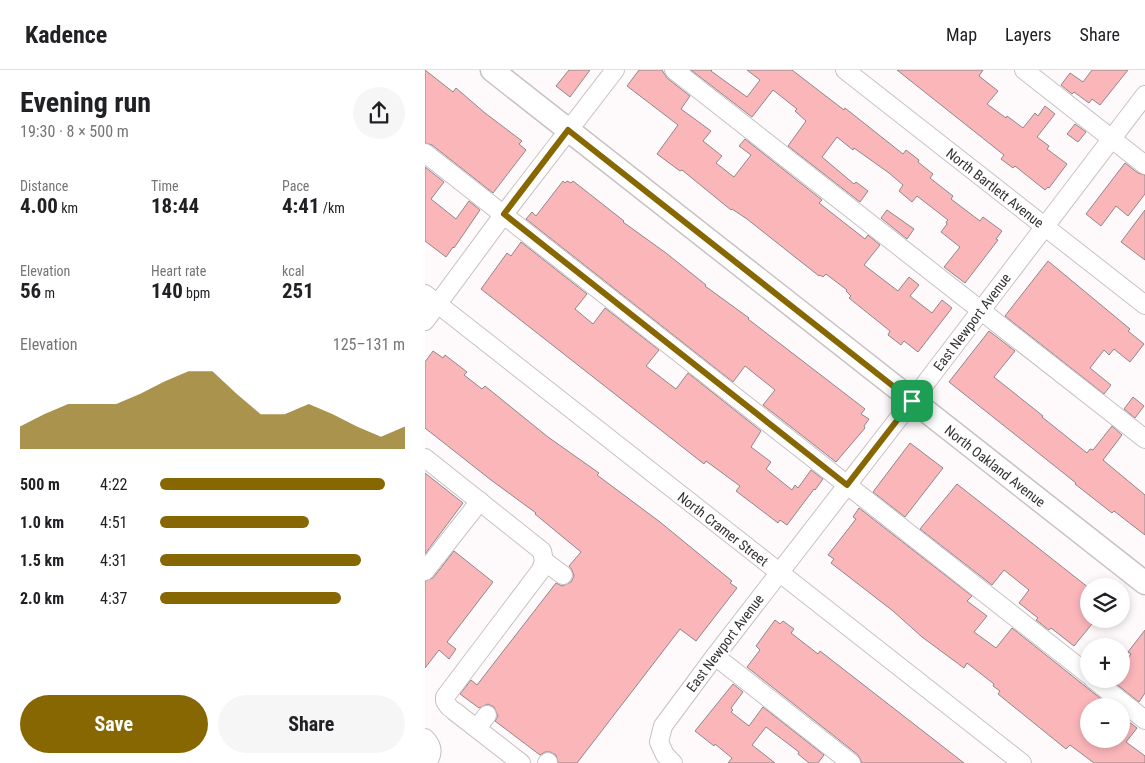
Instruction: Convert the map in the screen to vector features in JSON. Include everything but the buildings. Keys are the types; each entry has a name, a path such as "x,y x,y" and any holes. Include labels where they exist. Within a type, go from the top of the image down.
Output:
{"main road":[{"name":"North Oakland Avenue","path":"492,70 1145,583"}],"street":[{"path":"425,320 431,299 504,214 615,70"},
{"path":"674,70 1145,439"},
{"name":"North Bartlett Avenue","path":"845,70 1145,304"},
{"path":"1024,70 1145,165"},
{"name":"East Newport Avenue","path":"673,763 665,755 659,742 663,726 1145,95"},
{"path":"425,153 1080,668"},
{"name":"North Cramer Street","path":"431,299 1022,763"},
{"path":"425,458 542,551 544,562 541,570 445,697 445,701 452,709 482,722 521,763"},
{"path":"425,571 480,501"},
{"path":"544,562 563,575"},
{"path":"715,656 851,763"},
{"path":"1104,688 1145,720"},
{"path":"425,738 433,751 427,763"}],"route":[{"path":"568,130 912,401 847,485 504,214 568,130"}]}
